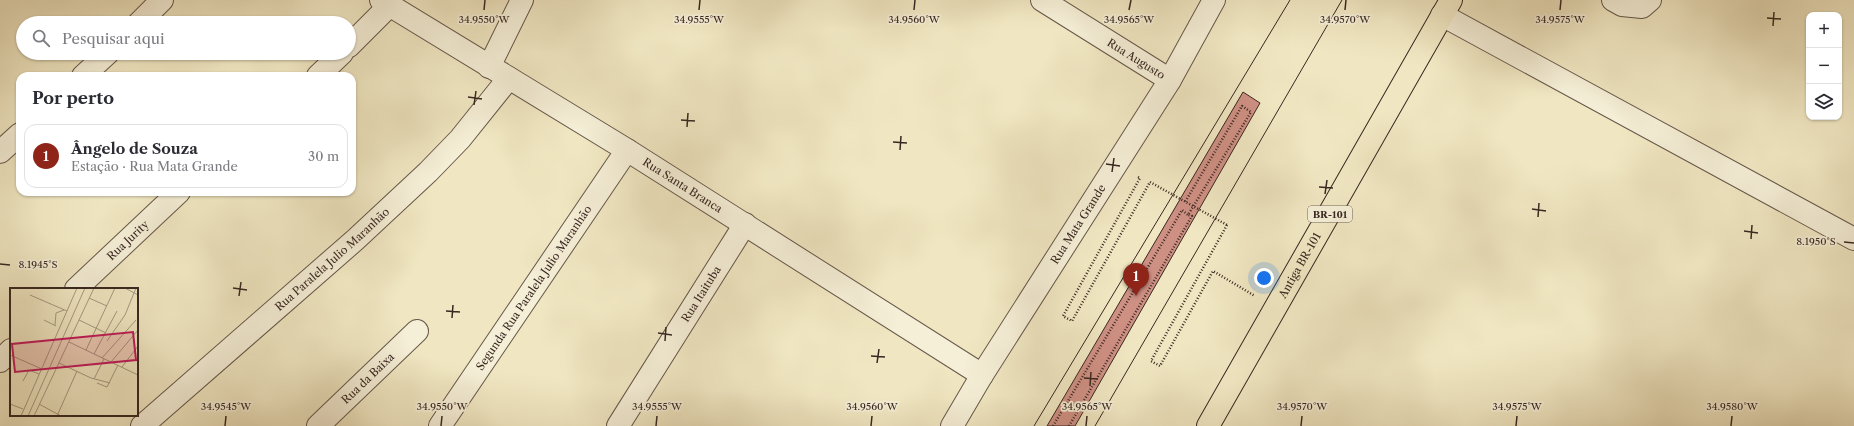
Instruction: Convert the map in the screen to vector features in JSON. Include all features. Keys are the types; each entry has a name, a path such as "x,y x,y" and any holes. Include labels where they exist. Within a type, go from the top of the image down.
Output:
{"main road":[{"name":"Antiga BR-101","path":"1208,426 1447,8"}],"street":[{"path":"146,16 162,0"},
{"path":"489,67 522,0"},
{"name":"Rua Augusto","path":"1042,0 1170,80"},
{"name":"Rua Mata Grande","path":"952,426 982,375 1170,80 1214,0"},
{"path":"1613,0 1622,5 1642,7 1650,0"},
{"path":"356,38 385,3"},
{"name":"Rua Santa Branca","path":"385,3 627,150 982,375"},
{"path":"1447,8 1854,239"},
{"path":"87,72 100,60"},
{"path":"322,72 335,60"},
{"name":"Rua Paralela Julio Maranhão","path":"142,426 355,240 428,172 460,139 509,78"},
{"path":"0,152 16,138"},
{"name":"Segunda Rua Paralela Julio Maranhão","path":"440,426 627,150"},
{"name":"Rua Jurity","path":"77,288 176,196"},
{"name":"Rua Itaituba","path":"618,426 745,224"},
{"name":"Rua da Baixa","path":"318,426 417,331"},
{"path":"0,361 10,351"}],"path":[{"path":"1185,202 1242,106 1251,112 1188,215"},
{"path":"1140,178 1063,316 1072,320 1150,182 1227,225 1151,361 1160,366 1213,272 1276,308"},
{"path":"1053,426 1182,210 1188,215 1192,216 1069,426"}],"building":[{"path":"1243,92 1260,103 1075,426 1047,426"}],"tram line":[{"path":"1034,426 1290,0"},
{"path":"1095,426 1342,0"}],"place":[{"name":"Ângelo de Souza","path":"1136,296"}]}
